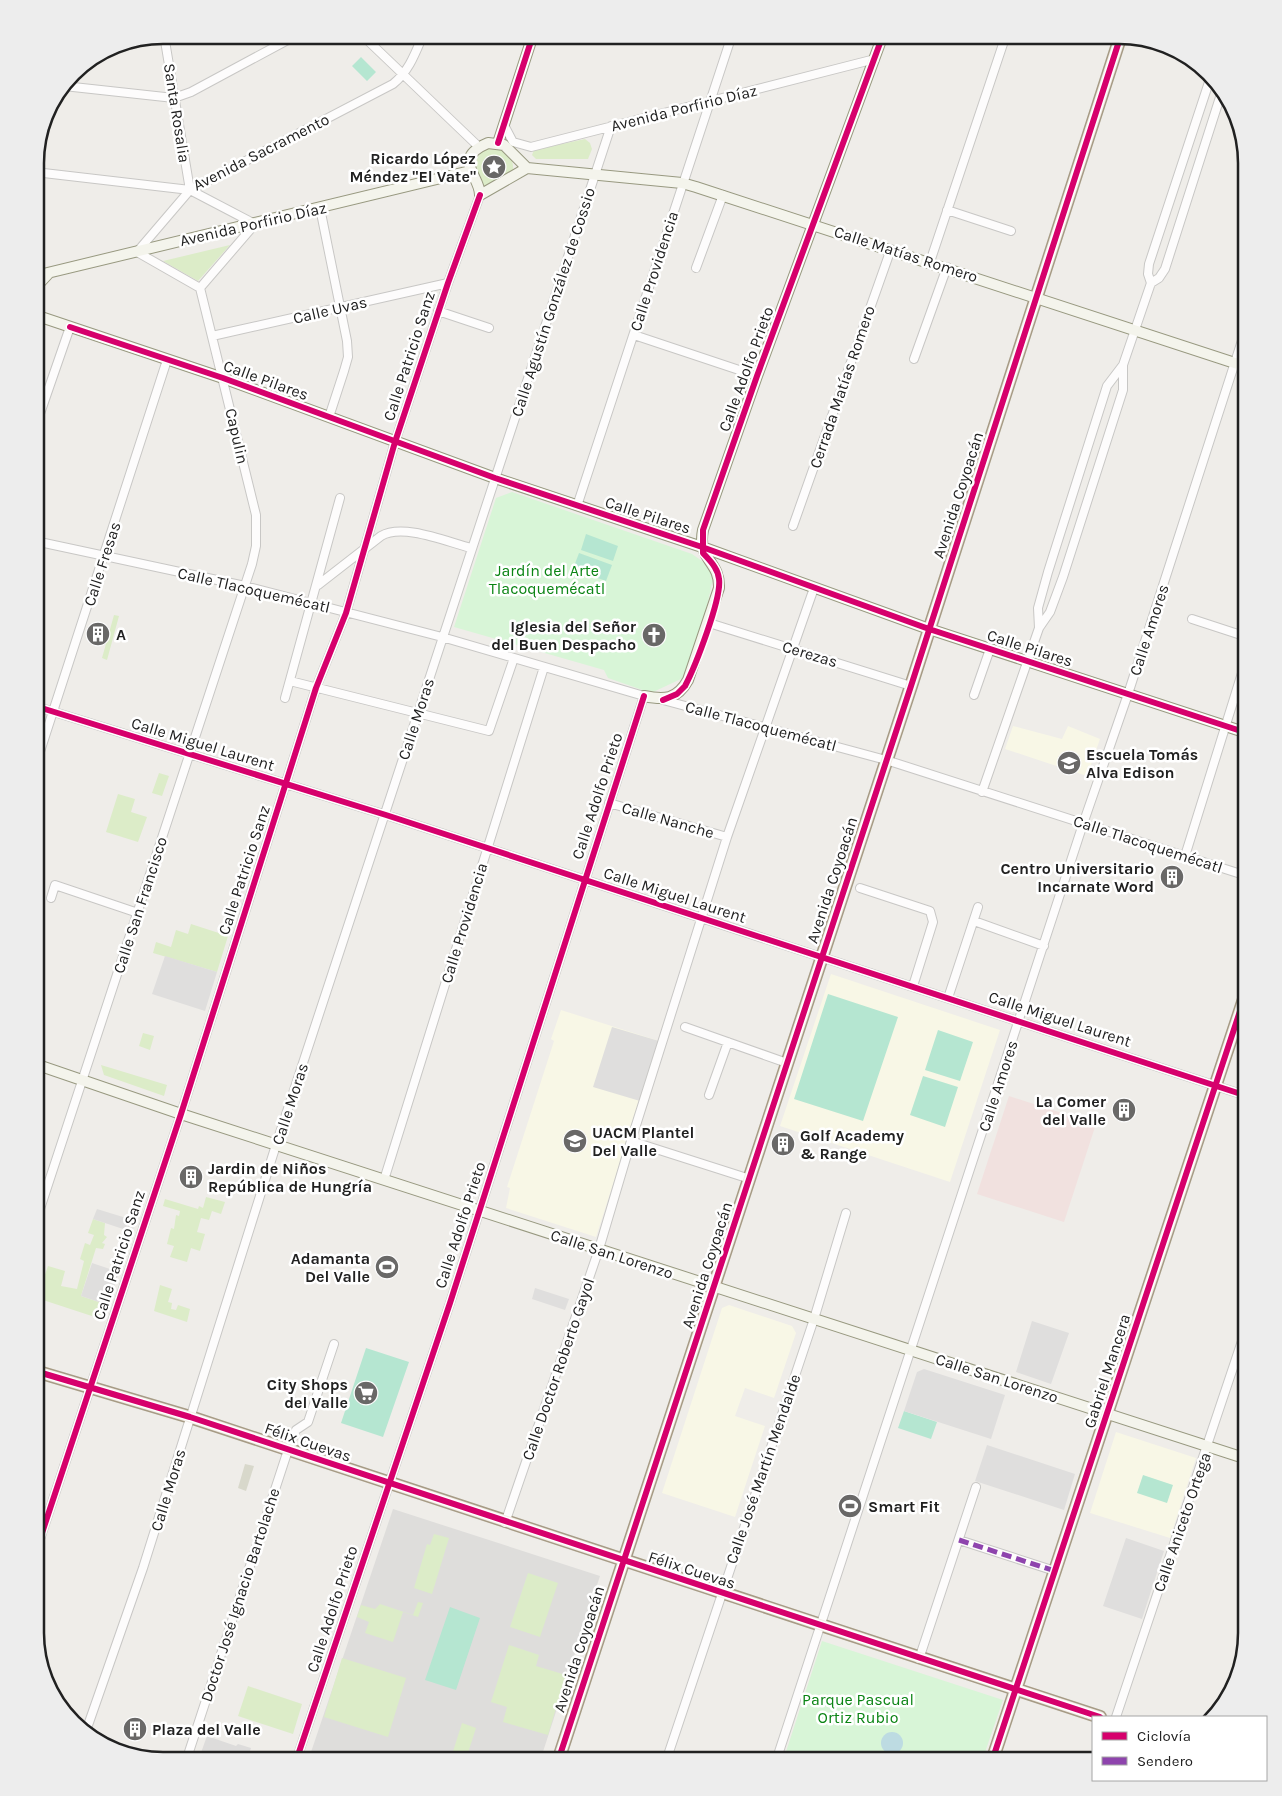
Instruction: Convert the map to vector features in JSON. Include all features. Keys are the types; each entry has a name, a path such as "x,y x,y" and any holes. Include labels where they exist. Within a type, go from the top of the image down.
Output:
{"main road":[{"name":"Avenida Coyoacán","path":"561,1752 911,686 1118,44"},
{"name":"Gabriel Mancera","path":"995,1752 1238,1018"},
{"name":"Félix Cuevas","path":"44,1374 190,1417 622,1562 1097,1716"}],"street":[{"name":"Santa Rosalia","path":"165,44 190,190"},
{"path":"71,87 174,98 191,92 280,44"},
{"path":"371,44 479,147"},
{"name":"Avenida Sacramento","path":"44,173 190,190 393,84 403,76 419,44"},
{"path":"498,143 530,44"},
{"name":"Calle Providencia","path":"577,506 729,44"},
{"name":"Calle Adolfo Prieto","path":"702,547 703,530 757,376 881,44"},
{"path":"930,262 1003,44"},
{"name":"Avenida Porfirio Díaz","path":"504,126 512,142 531,147 875,59"},
{"path":"1039,628 1038,608 1048,572 1107,386 1123,365 1151,283 1148,274 1149,264 1208,84"},
{"path":"1151,283 1159,278 1165,269 1219,99"},
{"name":"Calle Agustín González de Cossio","path":"495,478 610,126"},
{"path":"488,143 498,143 510,149 527,168 480,195 479,188 470,171 470,162 473,154 479,147 488,143"},
{"name":"Calle Matías Romero","path":"527,168 682,183 947,267 1238,364"},
{"name":"Avenida Porfirio Díaz","path":"44,274 470,171"},
{"path":"190,190 255,224 200,288 137,252 190,190"},
{"name":"Calle Patricio Sanz","path":"44,1527 181,1114 287,785 316,688 346,613 395,442 438,311 480,195"},
{"path":"696,268 723,195"},
{"path":"320,208 347,341 348,357 329,417"},
{"path":"947,210 1011,231"},
{"name":"Cerrada Matías Romero","path":"793,526 890,249"},
{"path":"914,359 947,267"},
{"path":"44,278 49,273"},
{"name":"Calle Uvas","path":"212,336 448,283"},
{"name":"Capulin","path":"200,288 256,515 256,546 245,586"},
{"path":"438,311 489,328"},
{"name":"Calle Pilares","path":"46,319 223,378 495,478 702,547 929,629 1238,730"},
{"path":"44,402 70,327"},
{"path":"634,335 757,376"},
{"name":"Calle Amores","path":"779,1752 1083,824 1128,694 1238,351"},
{"name":"Calle Fresas","path":"44,741 105,557 167,360"},
{"path":"982,792 1039,628 1050,612 1063,577 1123,390 1123,365"},
{"path":"1097,418 1113,423"},
{"name":"Calle Moras","path":"88,1726 143,1568 276,1145 386,815 495,478"},
{"path":"285,698 313,604 340,498"},
{"path":"1070,502 1086,506"},
{"path":"318,585 385,533 398,531 471,548"},
{"name":"Calle Tlacoquemécatl","path":"44,543 245,586 442,638 644,696 682,704 886,760 1238,873"},
{"path":"662,700 680,691 688,680 717,598 720,580 718,572 703,553 702,547"},
{"path":"1048,572 1063,577"},
{"name":"Calle San Francisco","path":"44,1196 245,586"},
{"name":"Calle Doctor Roberto Gayol","path":"506,1523 599,1250 726,837 814,588"},
{"path":"1192,618 1238,634"},
{"name":"Cerezas","path":"709,623 911,686"},
{"path":"974,695 990,649"},
{"path":"290,681 490,731 514,658"},
{"name":"Calle Providencia","path":"384,1180 544,667"},
{"path":"1185,856 1238,684"},
{"path":"680,691 682,704"},
{"name":"Calle Adolfo Prieto","path":"299,1752 479,1211 644,696"},
{"name":"Calle Miguel Laurent","path":"44,709 386,815 1238,1093"},
{"name":"Calle Nanche","path":"609,803 726,837"},
{"path":"51,898 55,885 138,913"},
{"path":"860,888 930,911 932,914 933,922 913,986"},
{"path":"948,998 978,907"},
{"path":"974,921 1044,946"},
{"path":"685,1028 787,1063"},
{"path":"709,1095 728,1042"},
{"name":"Calle San Lorenzo","path":"44,1067 276,1145 1238,1456"},
{"path":"631,1141 750,1179"},
{"name":"Calle José Martín Mendalde","path":"669,1752 720,1594 814,1319 846,1213"},
{"name":"Doctor José Ignacio Bartolache","path":"189,1752 288,1450 296,1430 308,1422 334,1344"},
{"name":"Calle Aniceto Ortega","path":"1116,1716 1238,1354"},
{"path":"919,1659 976,1487"},
{"path":"959,1540 1055,1571"}],"shaded area":[{"name":"Escuela Tomás Alva Edison","path":"1013,726 1062,739 1068,726 1100,739 1087,776 1005,749"},
{"path":"165,956 217,972 205,1011 152,994"},
{"path":"831,974 1000,1030 950,1182 780,1126"},
{"name":"UACM Plantel Del Valle","path":"561,1010 659,1041 596,1237 506,1208 510,1188 507,1187 554,1041 551,1039"},
{"path":"612,1027 659,1041 640,1101 593,1087"},
{"path":"1009,1096 1096,1124 1064,1222 977,1194"},
{"path":"97,1209 136,1221 132,1232 93,1219"},
{"path":"92,1263 119,1272 108,1305 81,1296"},
{"path":"535,1288 569,1299 565,1310 532,1299"},
{"path":"729,1305 792,1326 796,1333 774,1398 745,1388 735,1416 765,1426 735,1517 662,1493 722,1308"},
{"path":"1032,1321 1069,1333 1051,1384 1016,1372"},
{"path":"924,1369 1005,1395 991,1439 904,1411 917,1372"},
{"path":"1116,1432 1196,1458 1170,1538 1090,1513"},
{"path":"987,1445 1075,1474 1064,1510 975,1481"},
{"path":"245,1464 254,1466 246,1491 238,1488"},
{"path":"393,1509 600,1576 543,1752 311,1752"},
{"path":"1126,1538 1164,1551 1142,1619 1103,1606"},
{"path":"207,1736 236,1746 238,1744 251,1748 250,1751 253,1752 201,1752"}],"green space":[{"path":"361,57 376,72 367,81 352,66"},
{"path":"585,139 590,143 592,149 588,159 536,159 532,155 534,150"},
{"path":"487,148 503,150 507,153 512,161 513,172 486,187 479,182 474,163 481,152"},
{"path":"230,245 198,281 163,261"},
{"name":"Jardín del Arte Tlacoquemécatl","path":"512,492 692,554 715,570 705,615 683,678 651,693 608,678 604,670 454,627 496,498"},
{"path":"586,534 618,546 613,561 581,550"},
{"path":"579,553 612,565 606,581 573,569"},
{"path":"114,615 119,616 107,660 102,658"},
{"path":"159,773 169,776 162,796 152,793"},
{"path":"118,794 135,799 131,812 147,817 138,842 106,832"},
{"path":"191,924 228,936 217,972 153,953 156,942 171,947 176,930 188,934"},
{"path":"828,994 898,1017 863,1121 794,1099"},
{"path":"938,1030 973,1042 960,1081 925,1070"},
{"path":"143,1033 154,1036 150,1050 139,1046"},
{"path":"101,1065 167,1085 164,1096 104,1075"},
{"path":"923,1076 958,1087 945,1127 910,1115"},
{"path":"206,1197 225,1202 221,1214 212,1211 209,1220 201,1218 197,1232 205,1234 200,1251 191,1248 187,1262 170,1257 174,1246 167,1244 171,1228 174,1229 176,1215 179,1216 180,1211 163,1206 165,1199 198,1209 199,1206 203,1208"},
{"path":"93,1219 105,1223 104,1235 107,1237 102,1243 105,1244 103,1249 96,1248 81,1296 108,1305 104,1320 44,1300 44,1277 48,1266 65,1271 61,1286 77,1289 84,1261 80,1259 85,1243 90,1245 94,1235 88,1233"},
{"path":"160,1285 172,1289 168,1302 172,1303 171,1309 176,1310 178,1305 190,1309 187,1322 154,1311"},
{"path":"366,1348 409,1362 383,1437 341,1423"},
{"path":"904,1411 937,1422 931,1439 898,1428"},
{"path":"1143,1475 1173,1485 1167,1503 1137,1493"},
{"path":"434,1534 449,1538 432,1594 414,1588 427,1544 430,1545"},
{"path":"528,1573 558,1583 540,1637 510,1627"},
{"path":"418,1602 423,1603 418,1617 403,1612 393,1642 365,1633 369,1622 357,1617 361,1605 375,1609 380,1604 413,1615"},
{"path":"450,1607 480,1618 456,1690 425,1680"},
{"name":"Parque Pascual Ortiz Rubio","path":"822,1641 1003,1700 985,1752 786,1752"},
{"path":"509,1645 539,1655 536,1666 566,1675 548,1735 503,1722 507,1707 491,1702"},
{"path":"342,1658 406,1678 388,1737 324,1717"},
{"path":"248,1686 302,1704 293,1734 238,1716"},
{"path":"462,1723 476,1728 468,1752 453,1752"}],"water":[{"path":"892,1732 900,1735 903,1743 900,1751 884,1751 881,1743 884,1735"}],"marked path":[{"path":"959,1540 1055,1571"}],"cycle path":[{"path":"498,143 530,44"},
{"path":"663,700 677,694 685,686 707,632 719,588 719,579 715,568 703,553 703,530 757,376 880,44"},
{"path":"561,1752 911,686 1118,44"},
{"path":"44,1527 181,1114 316,688 346,613 395,442 448,283 480,195"},
{"path":"70,327 223,378 495,478 702,547 929,629 1238,730"},
{"path":"299,1752 450,1303 644,696"},
{"path":"44,709 386,815 1238,1093"},
{"path":"995,1752 1238,1017"},
{"path":"44,1374 190,1417 1097,1716"}],"place":[{"name":"Ricardo López Méndez \"El Vate\"","path":"494,167"},
{"name":"A","path":"98,634"},
{"name":"Iglesia del Señor del Buen Despacho","path":"654,635"},
{"name":"Escuela Tomás Alva Edison","path":"1069,763"},
{"name":"Centro Universitario Incarnate Word","path":"1172,877"},
{"name":"La Comer del Valle","path":"1124,1110"},
{"name":"UACM Plantel Del Valle","path":"575,1141"},
{"name":"Golf Academy & Range","path":"783,1144"},
{"name":"Jardin de Niños República de Hungría","path":"191,1177"},
{"name":"Adamanta Del Valle","path":"387,1267"},
{"name":"City Shops del Valle","path":"366,1393"},
{"name":"Smart Fit","path":"850,1506"},
{"name":"Plaza del Valle","path":"135,1729"}]}
